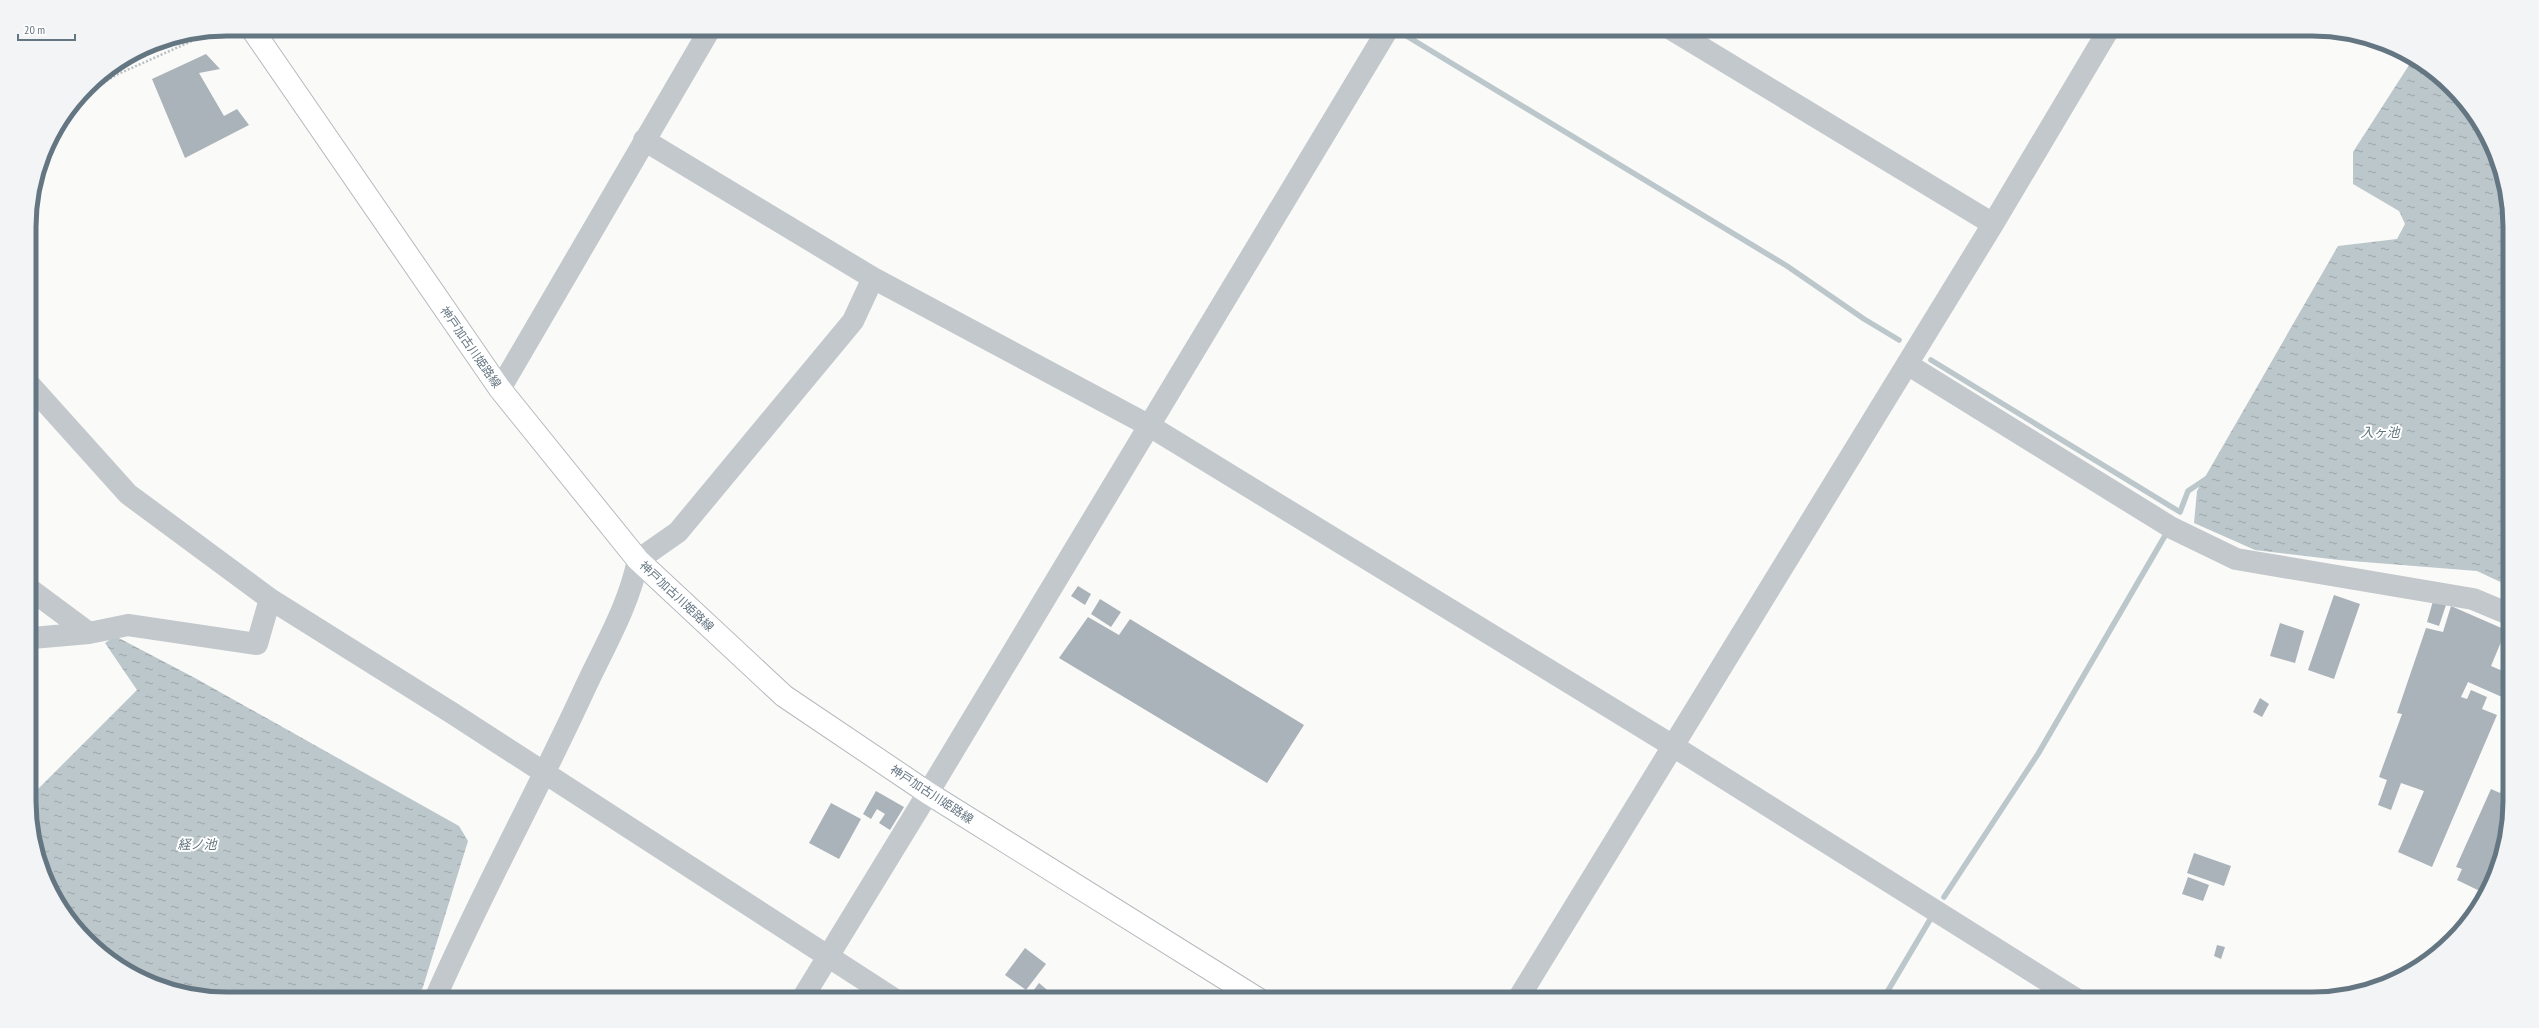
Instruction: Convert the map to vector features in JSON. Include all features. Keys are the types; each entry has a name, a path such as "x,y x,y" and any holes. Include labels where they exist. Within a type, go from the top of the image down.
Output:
{"main road":[{"name":"神戸加古川姫路線","path":"257,36 500,389 638,560 784,696 928,793 1247,992"}],"street":[{"path":"500,389 706,36"},
{"path":"806,992 928,793 1148,425 1384,36"},
{"path":"1683,36 1993,224"},
{"path":"1522,992 1993,224 2105,36"},
{"path":"644,140 873,278 1148,425 1673,746 2065,992"},
{"path":"438,992 466,928 508,842 545,774 620,613 634,580 638,560 678,532 853,321 873,278"},
{"path":"1907,364 2172,528 2236,559 2473,599 2503,611"},
{"path":"36,391 128,494 270,599 452,713 883,992"},
{"path":"36,594 89,633"},
{"path":"36,638 89,633 128,625 257,644 270,599"}],"path":[{"path":"97,87 116,75 197,39"}],"water":[{"name":"入ヶ池","path":"2410,64 2438,83 2456,101 2471,121 2493,166 2503,215 2503,583 2477,571 2339,560 2255,550 2194,523 2197,491 2338,246 2397,239 2405,224 2399,211 2353,184 2353,152"},
{"name":"経ノ池","path":"115,636 195,678 459,826 468,841 420,992 215,992 190,988 166,982 121,960 101,945 83,927 68,907 46,862 36,813 36,791 137,690 105,643"}],"building":[{"path":"206,54 220,69 199,73 224,116 237,109 249,125 185,158 152,79"},
{"path":"1078,586 1091,594 1085,605 1071,596"},
{"path":"2334,595 2360,604 2334,679 2308,670"},
{"path":"1100,599 1121,612 1111,627 1091,614"},
{"path":"2433,601 2446,605 2439,626 2427,622"},
{"path":"2451,606 2503,629 2503,637 2491,666 2503,671 2503,695 2502,697 2468,682 2461,697 2467,699 2471,690 2487,697 2482,709 2497,715 2432,867 2398,852 2424,791 2401,783 2391,810 2378,805 2387,780 2379,777 2402,714 2397,713 2426,628 2443,632"},
{"path":"1088,617 1119,635 1130,619 1304,725 1267,783 1059,658"},
{"path":"2280,623 2304,631 2295,663 2270,656"},
{"path":"2260,698 2269,704 2262,717 2253,712"},
{"path":"2503,786 2503,813 2499,838 2493,862 2480,891 2457,880 2462,869 2456,867 2491,789 2500,793"},
{"path":"876,791 904,807 890,830 879,823 885,814 877,809 871,819 863,814"},
{"path":"831,803 861,819 839,859 809,843"},
{"path":"2194,853 2231,866 2224,886 2187,873"},
{"path":"2188,877 2209,885 2203,901 2182,894"},
{"path":"2217,945 2225,947 2221,959 2214,956"},
{"path":"1025,948 1046,964 1026,990 1005,975"},
{"path":"1039,983 1050,992 1034,992 1033,991"}],"waterway":[{"path":"1407,36 1787,266 1864,319 1899,340"},
{"path":"1931,360 2180,512 2188,491 2209,477"},
{"path":"1944,897 2038,754 2166,534"},
{"path":"1887,992 1931,918"}]}
